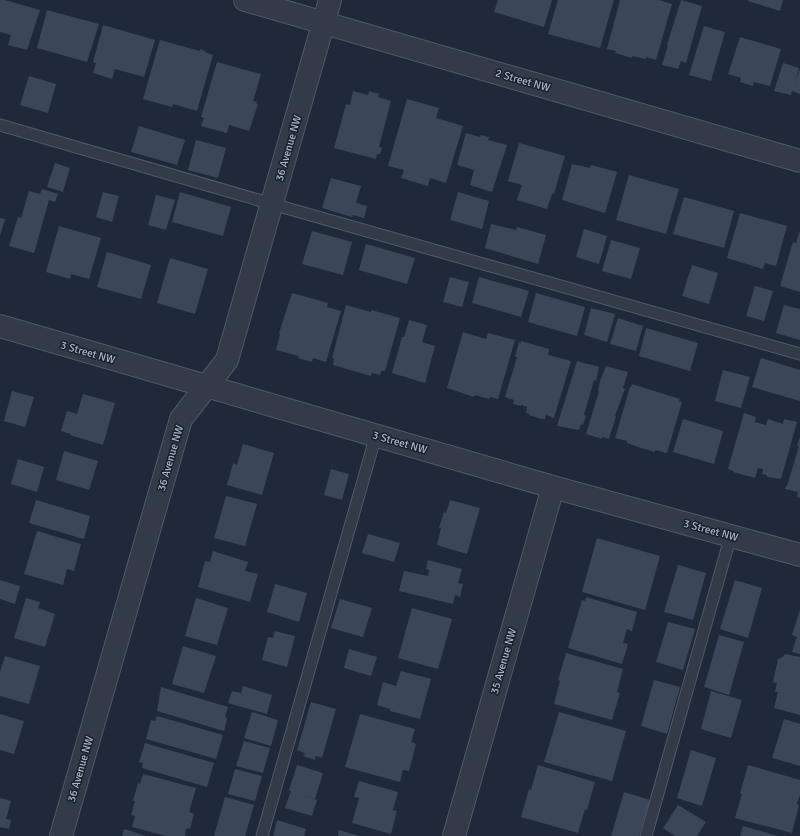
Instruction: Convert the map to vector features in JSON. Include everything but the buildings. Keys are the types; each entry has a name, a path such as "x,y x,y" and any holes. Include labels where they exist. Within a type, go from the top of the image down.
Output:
{"street":[{"name":"2 Street NW","path":"245,0 800,161"},
{"name":"36 Avenue NW","path":"61,836 181,419 228,360 330,0"},
{"name":"3 Street NW","path":"0,326 553,487 800,555"},
{"name":"35 Avenue NW","path":"454,836 553,487"}],"lane":[{"path":"0,125 800,354"},
{"path":"262,836 376,435"},
{"path":"646,836 731,535"}]}
